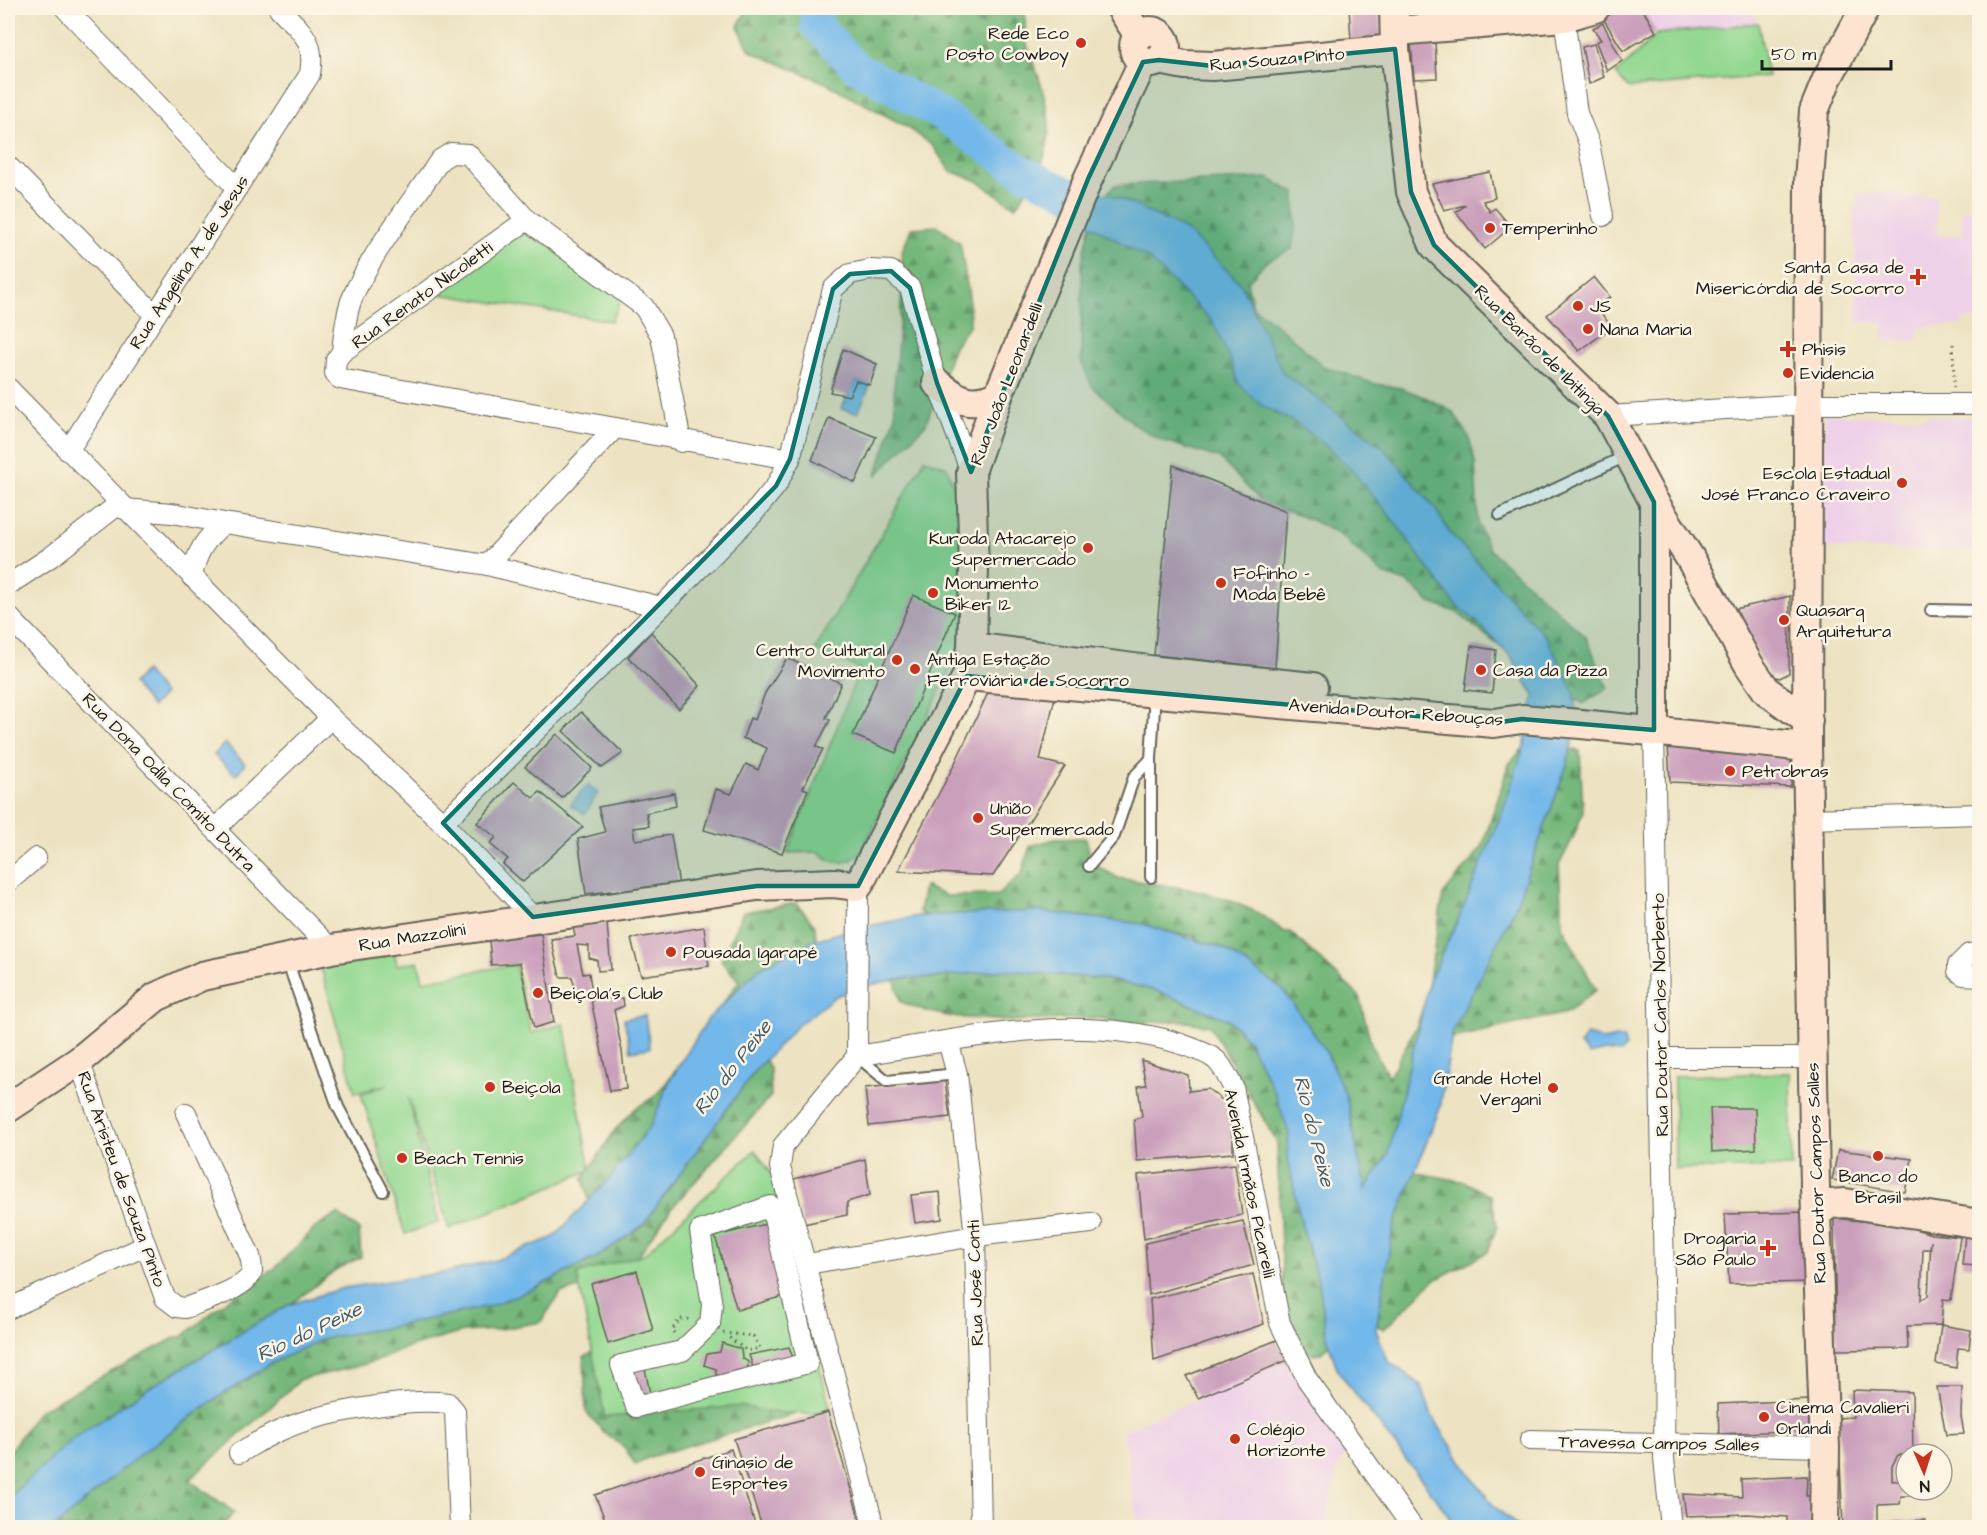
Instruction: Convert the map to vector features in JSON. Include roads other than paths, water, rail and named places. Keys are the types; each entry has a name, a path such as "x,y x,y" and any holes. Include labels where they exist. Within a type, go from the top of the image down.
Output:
{"street":[{"path":"65,8 237,188"},
{"name":"Rua Angelina A. de Jesus","path":"68,451 310,74 313,56 310,40 279,8"},
{"path":"1121,8 1144,52"},
{"name":"Rua Souza Pinto","path":"1144,52 1185,65 1213,66 1395,29 1564,17 1594,8"},
{"path":"1654,730 1808,734 1811,134 1814,111 1827,79 1865,8"},
{"path":"1564,17 1577,113 1589,143 1603,216"},
{"name":"Rua Barão de Ibitinga","path":"1395,29 1411,192 1434,245 1608,416 1654,502 1690,558 1749,664 1767,691 1808,734"},
{"name":"Rua João Leonardelli","path":"857,897 967,676 972,647 974,570 971,472 998,396 1088,179 1144,52"},
{"path":"342,352 345,325 351,302 363,276 440,160 451,153 468,154 527,220 644,307 661,336 681,442"},
{"path":"8,166 155,315"},
{"name":"Rua Renato Nicoletti","path":"527,220 342,352 334,367 340,379 615,428"},
{"path":"443,823 661,607 753,513 776,486 790,459 833,289 850,274 870,270 891,271 910,288 937,383 971,472"},
{"path":"937,383 965,402 983,402 998,396"},
{"path":"8,388 331,718 443,823 533,917"},
{"path":"1608,416 1810,404 1980,404"},
{"path":"487,565 615,428 681,442 790,459"},
{"name":"Rua Doutor Carlos Norberto","path":"1654,502 1654,730 1661,1058 1664,1442 1671,1527"},
{"path":"8,585 121,506 487,565 661,607"},
{"path":"192,577 195,558 201,546 224,524"},
{"path":"1654,566 1669,557 1690,558"},
{"name":"Rua Dona Odila Comito Dutra","path":"8,616 331,949"},
{"name":"Avenida Doutor Rebouças","path":"972,647 1079,673 1403,707 1497,708 1526,720 1654,730"},
{"name":"Avenida Doutor Rebouças","path":"967,676 1079,673"},
{"path":"215,829 331,718"},
{"name":"Rua Doutor Campos Salles","path":"1808,734 1812,1058 1825,1447 1824,1527"},
{"path":"1808,819 1980,814"},
{"path":"8,882 36,858"},
{"name":"Rua Mazzolini","path":"8,1108 79,1060 156,998 202,976 331,949 533,917 758,886 834,883 857,897"},
{"path":"857,897 857,1056 783,1146 780,1167 874,1527"},
{"path":"1980,952 1970,954 1958,965 1958,971 1963,975 1980,976"},
{"name":"Avenida Irmãos Picarelli","path":"857,1056 948,1041 1038,1030 1090,1030 1151,1035 1189,1047 1215,1059 1233,1087 1280,1323 1307,1379 1413,1527"},
{"name":"Rua José Conti","path":"948,1041 957,1074 975,1236 981,1527"},
{"path":"1661,1058 1812,1058"},
{"name":"Rua Aristeu de Souza Pinto","path":"79,1060 165,1298 177,1307 185,1308 240,1285 249,1278 252,1270 250,1256 186,1113"},
{"path":"1816,1200 1830,1204 1845,1203 1980,1224"},
{"path":"808,1363 771,1206 700,1231 711,1305 710,1324 682,1351 621,1365 636,1407 830,1358"},
{"path":"807,1264 975,1236 1091,1223"},
{"path":"8,1309 146,1246"},
{"path":"238,1453 285,1428 332,1415 423,1400 448,1403 455,1411 460,1527"},
{"name":"Travessa Campos Salles","path":"1530,1440 1825,1447"}],"lane":[{"path":"1500,515 1628,455"},
{"path":"1931,610 1980,611"},
{"path":"1151,877 1151,759 1156,682"},
{"path":"1089,866 1114,836 1134,777 1151,759"},
{"path":"287,960 338,1107 383,1191"},
{"path":"857,1056 887,1081 957,1074"}],"water":[{"name":"Rio do Peixe","path":"1085,186 1128,202 1186,230 1241,284 1283,373 1383,447 1435,508 1450,533 1547,638 1574,693 1577,723 1567,765 1514,910 1453,1030 1440,1108 1393,1228 1376,1330 1388,1361 1421,1385 1432,1416 1467,1470 1494,1506 1519,1527 1454,1527 1447,1513 1338,1371 1327,1339 1320,1288 1302,1226 1287,1155 1289,1133 1275,1093 1248,1040 1229,1020 1154,990 1105,979 1004,970 929,978 906,978 859,987 836,996 798,1025 753,1073 643,1225 599,1256 535,1288 490,1306 392,1327 324,1338 268,1365 208,1404 138,1456 55,1527 8,1528 8,1498 71,1440 149,1388 288,1305 343,1288 449,1272 496,1260 554,1237 609,1179 651,1125 670,1080 708,1019 758,969 811,941 853,929 918,916 1037,911 1142,924 1223,948 1283,990 1325,1049 1346,1096 1365,1189 1388,1155 1430,979 1459,918 1503,810 1525,743 1534,696 1512,658 1475,620 1454,603 1387,512 1348,466 1323,443 1297,424 1261,405 1238,383 1231,361 1212,321 1148,258 1074,215"},
{"path":"856,381 870,385 858,413 841,409"},
{"path":"145,671 164,694 152,707 133,684"},
{"path":"225,743 245,764 236,775 214,755"},
{"path":"588,784 598,793 585,814 570,805"},
{"path":"645,1015 650,1048 631,1051 624,1019"},
{"path":"1587,1035 1603,1040 1623,1038 1626,1047 1620,1053 1605,1051 1589,1055 1580,1045"}],"waterway":[{"path":"817,8 816,25 856,67 942,115 1023,172 1105,211"}],"place":[{"name":"Rede Eco Posto Cowboy","path":"1081,43"},
{"name":"Temperinho","path":"1490,228"},
{"name":"Santa Casa de Misericórdia de Socorro","path":"1918,277"},
{"name":"JS","path":"1578,306"},
{"name":"Nana Maria","path":"1588,329"},
{"name":"Phisis","path":"1788,349"},
{"name":"Evidencia","path":"1788,373"},
{"name":"Escola Estadual José Franco Craveiro","path":"1902,483"},
{"name":"Kuroda Atacarejo Supermercado","path":"1088,548"},
{"name":"Fofinho - Moda Bebê","path":"1221,583"},
{"name":"Monumento Biker 12","path":"933,593"},
{"name":"Quasarq Arquitetura","path":"1784,620"},
{"name":"Centro Cultural Movimento","path":"897,660"},
{"name":"Antiga Estação Ferroviária de Socorro","path":"915,669"},
{"name":"Casa da Pizza","path":"1481,670"},
{"name":"Petrobras","path":"1730,771"},
{"name":"União Supermercado","path":"978,818"},
{"name":"Pousada Igarapé","path":"671,952"},
{"name":"Beiçola's Club","path":"538,993"},
{"name":"Beiçola","path":"490,1087"},
{"name":"Grande Hotel Vergani","path":"1553,1088"},
{"name":"Banco do Brasil","path":"1878,1156"},
{"name":"Beach Tennis","path":"402,1158"},
{"name":"Drogaria São Paulo","path":"1768,1248"},
{"name":"Cinema Cavalieri Orlandi","path":"1764,1417"},
{"name":"Colégio Horizonte","path":"1235,1439"},
{"name":"Ginasio de Esportes","path":"700,1472"}]}
